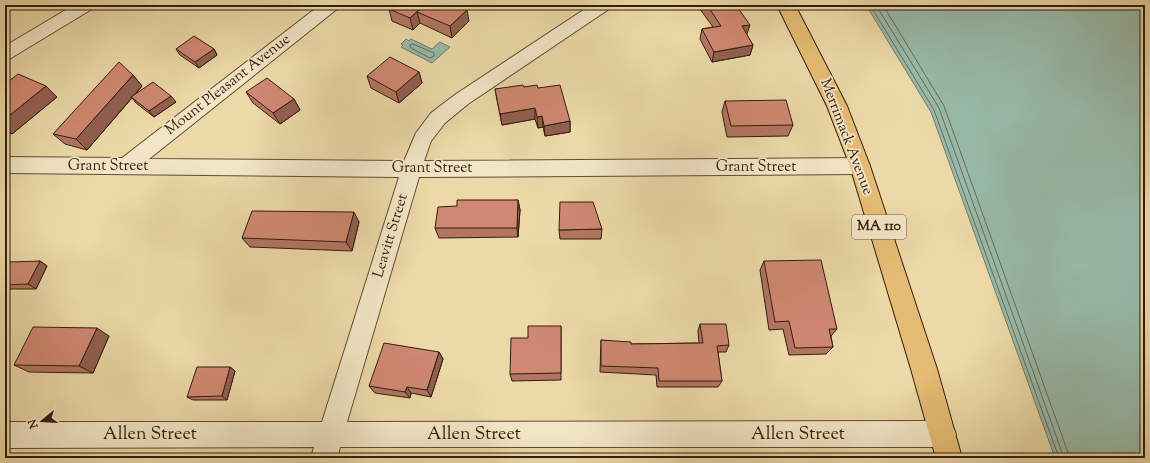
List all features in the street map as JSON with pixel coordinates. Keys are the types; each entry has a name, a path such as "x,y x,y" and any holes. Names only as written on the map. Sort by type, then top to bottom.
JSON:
{"main road":[{"name":"Merrimack Avenue","path":"786,5 834,100 860,166 922,362 950,458"}],"street":[{"path":"5,54 86,5"},
{"name":"Mount Pleasant Avenue","path":"126,166 331,5"},
{"name":"Leavitt Street","path":"328,446 411,169 423,138 438,118 462,99 603,5"},
{"name":"Grant Street","path":"5,165 411,169 860,166"},
{"name":"Allen Street","path":"5,435 328,446 943,434"}],"water":[{"path":"866,5 1145,5 1145,458 1055,458 931,112"},
{"path":"406,39 409,41 411,39 432,49 440,42 450,47 432,63 401,47 403,45 401,44"}],"building":[{"path":"393,5 424,5 410,18 389,9"},
{"path":"424,5 456,5 467,10 450,26 417,12"},
{"path":"707,5 736,5 750,25 742,26 753,45 714,52 702,29 721,26"},
{"path":"194,36 214,49 195,62 176,49"},
{"path":"390,57 419,72 396,92 367,76"},
{"path":"119,62 133,75 76,139 53,134"},
{"path":"18,74 46,86 5,119 5,84"},
{"path":"267,78 294,99 273,113 246,92"},
{"path":"153,82 171,96 149,111 131,97"},
{"path":"523,85 524,87 537,85 538,88 560,85 570,121 544,126 542,116 537,117 535,108 500,114 495,89"},
{"path":"786,100 793,125 731,126 725,101"},
{"path":"457,200 518,200 517,228 435,228 438,207 457,206"},
{"path":"560,202 593,202 602,229 559,230"},
{"path":"252,211 354,212 346,242 242,238"},
{"path":"821,260 837,329 829,329 833,347 795,348 789,321 775,322 764,261"},
{"path":"40,261 28,284 5,285 5,271 10,262"},
{"path":"700,324 726,324 729,345 717,346 722,381 659,381 658,368 601,366 601,340 631,342 631,344 703,343"},
{"path":"528,326 561,326 561,373 510,374 511,338 528,338"},
{"path":"33,327 97,328 79,366 14,365"},
{"path":"384,343 439,352 427,390 407,387 405,392 369,386"},
{"path":"197,367 230,367 222,396 187,397"}]}
